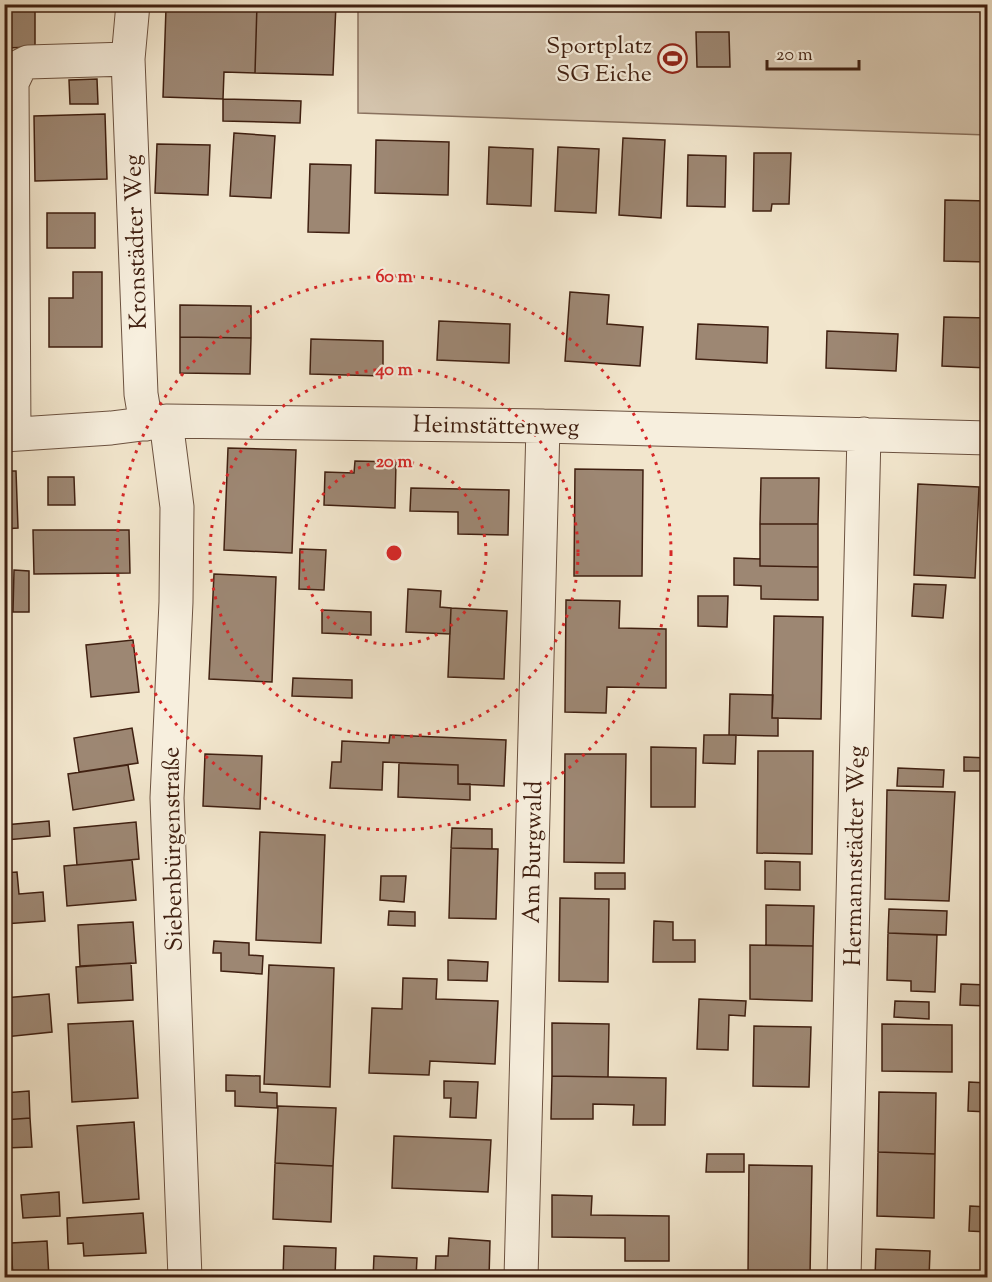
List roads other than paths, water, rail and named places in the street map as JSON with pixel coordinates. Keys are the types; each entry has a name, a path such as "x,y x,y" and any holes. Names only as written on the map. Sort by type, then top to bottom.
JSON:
{"street":[{"name":"Kronstädter Weg","path":"134,4 128,59 141,394 156,423"},
{"path":"9,435 12,83 20,66 28,62 128,59"},
{"name":"Heimstättenweg","path":"9,435 156,423 543,426 987,438"},
{"name":"Siebenbürgenstraße","path":"156,423 177,507 176,602 167,798 185,1278"},
{"name":"Am Burgwald","path":"520,1278 543,426"},
{"name":"Hermannstädter Weg","path":"844,1278 864,434"}],"place":[{"name":"Sportplatz SG Eiche","path":"673,59"}]}
